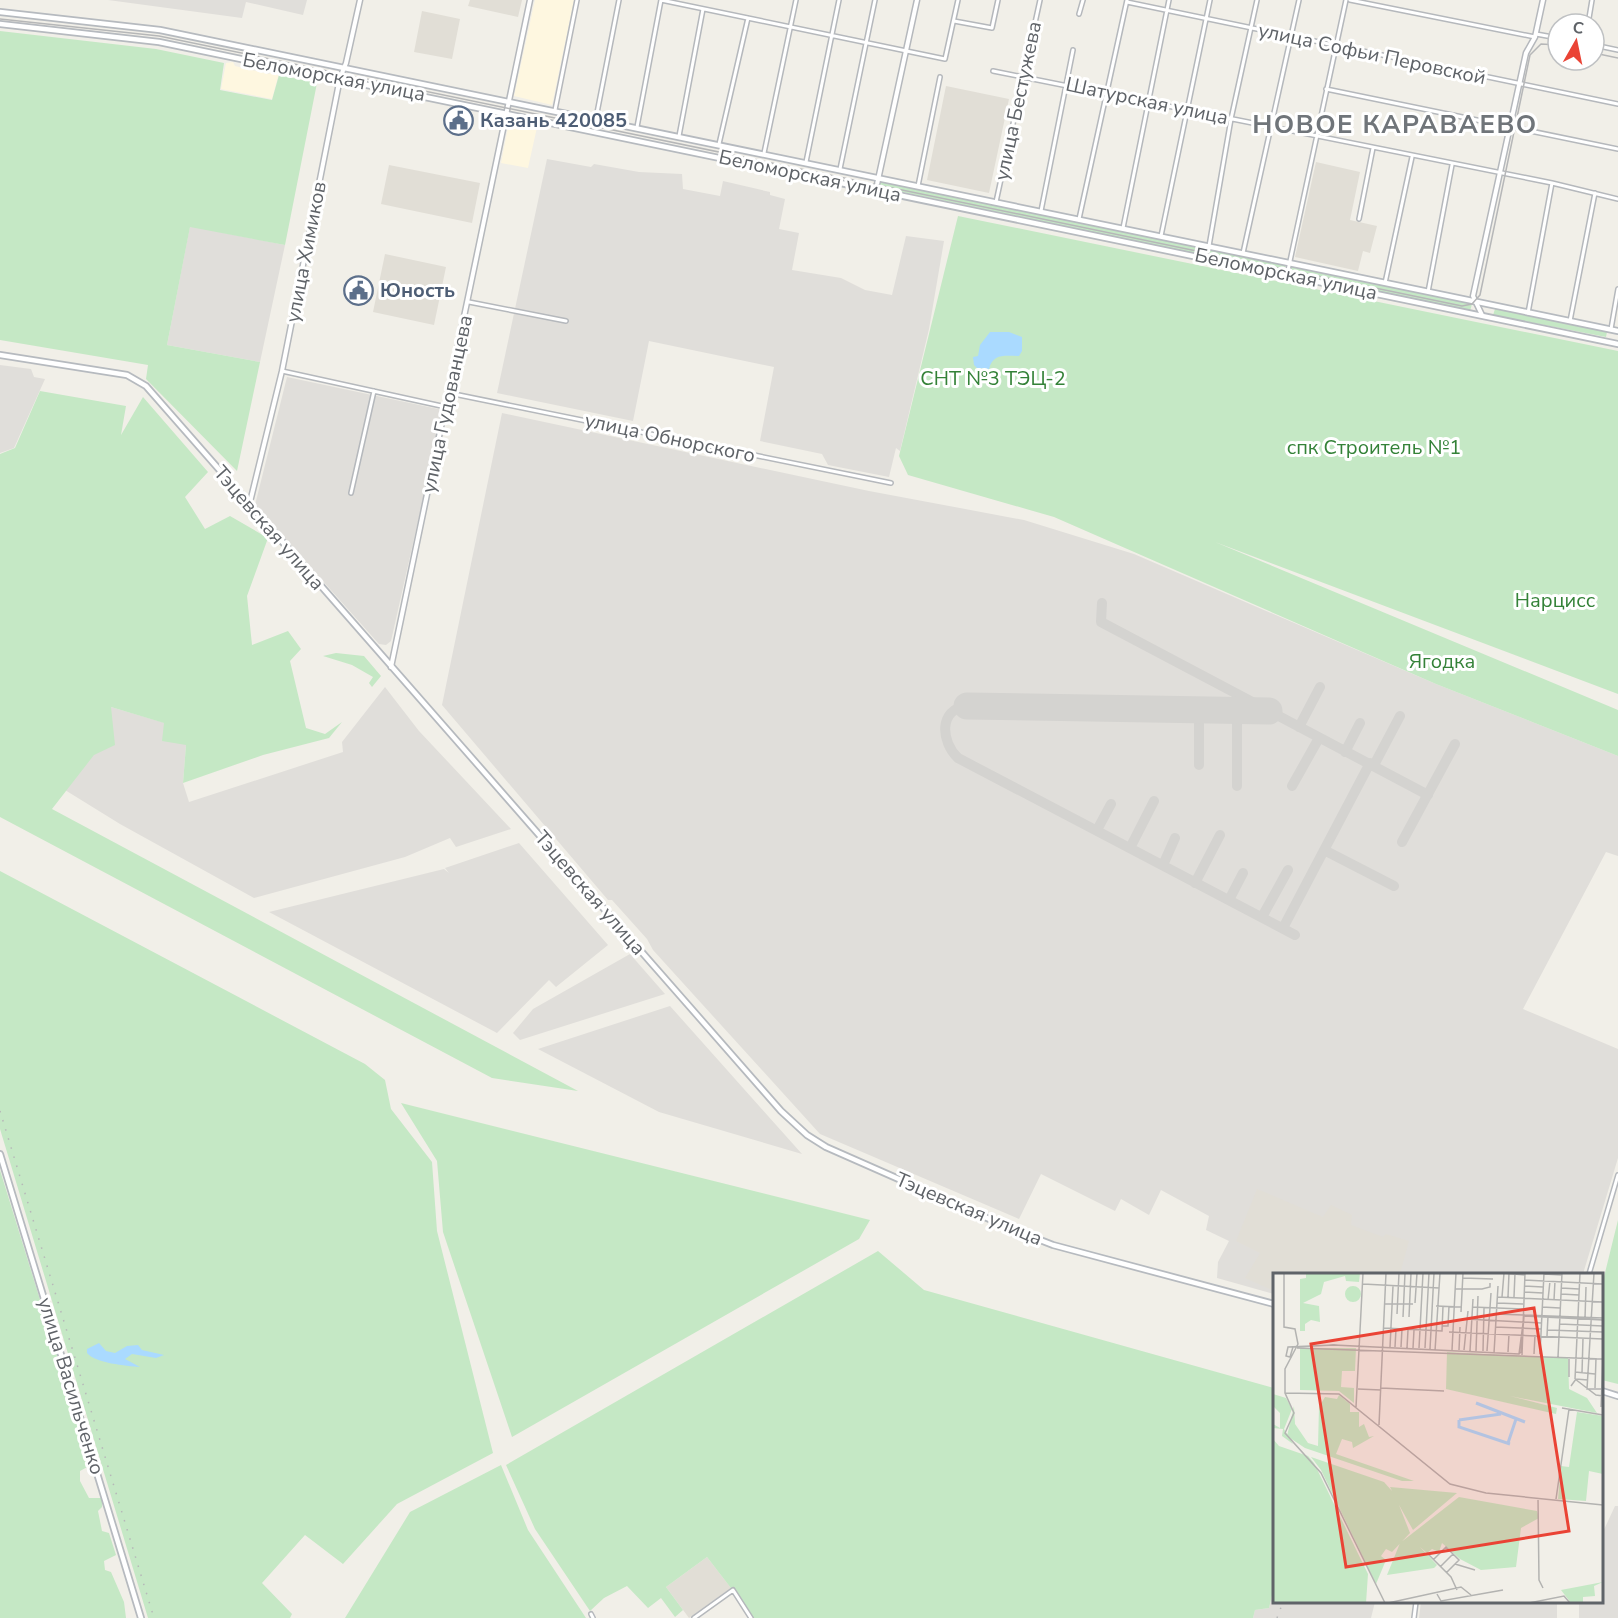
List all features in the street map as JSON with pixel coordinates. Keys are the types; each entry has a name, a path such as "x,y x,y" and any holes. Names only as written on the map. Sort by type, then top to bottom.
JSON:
{"main road":[{"name":"Беломорская улица","path":"0,12 160,30 510,100 1618,331"},
{"name":"Беломорская улица","path":"0,24 159,42 507,112 1618,344"},
{"path":"159,42 160,30"},
{"path":"689,150 692,138"},
{"path":"1609,342 1611,329"},
{"name":"Тэцевская улица","path":"0,355 112,372 146,386 781,1111 807,1135 859,1161 1053,1245 1273,1303"},
{"name":"улица Васильченко","path":"0,1154 141,1618"},
{"path":"1603,1391 1618,1396"}],"street":[{"name":"улица Химиков","path":"247,502 251,498 282,371 340,78 345,67 360,0"},
{"name":"улица Гудованцева","path":"391,668 469,302 530,0"},
{"path":"555,110 577,0"},
{"path":"596,118 619,0"},
{"path":"637,127 661,0 945,59 958,0"},
{"path":"764,153 796,0"},
{"path":"806,162 839,0"},
{"path":"840,169 864,42 875,0"},
{"path":"876,189 917,0"},
{"path":"953,21 992,28 998,0"},
{"name":"улица Бестужева","path":"996,202 1040,0"},
{"path":"1079,14 1083,0"},
{"path":"1123,228 1169,0"},
{"path":"1161,236 1210,0"},
{"path":"1209,246 1231,119 1257,0"},
{"path":"1243,253 1269,127 1299,0"},
{"path":"1287,274 1315,136 1348,0 1546,36"},
{"path":"1482,315 1473,296 1526,52 1536,35 1543,0"},
{"path":"1079,219 1127,1"},
{"name":"улица Софьи Перовской","path":"1127,1 1520,86 1618,104"},
{"path":"680,136 703,9"},
{"path":"719,144 748,18"},
{"path":"1041,211 1073,50"},
{"name":"Шатурская улица","path":"993,71 1023,75 1412,157 1552,183 1618,199"},
{"path":"918,186 940,78"},
{"path":"1326,89 1618,148"},
{"path":"1359,219 1373,148"},
{"path":"1385,283 1412,157"},
{"path":"1428,292 1452,165"},
{"path":"1528,313 1552,183"},
{"path":"1570,321 1595,193"},
{"path":"1611,329 1618,289"},
{"path":"469,302 566,321"},
{"path":"282,371 446,406"},
{"path":"351,493 374,392"},
{"name":"улица Обнорского","path":"449,393 891,483"},
{"path":"1590,1273 1618,1175"},
{"path":"694,1618 733,1590 751,1618"},
{"path":"1414,1618 1416,1603"}],"shaded area":[{"path":"108,0 307,0 303,15 246,2 242,18"},
{"path":"470,0 522,0 518,17 468,6"},
{"path":"535,0 574,0 552,105 514,96"},
{"path":"422,11 460,19 452,59 414,52"},
{"path":"233,62 235,66 269,74 273,70 279,73 272,99 221,89 226,63"},
{"path":"946,86 1009,99 989,193 927,180"},
{"path":"510,117 538,123 528,168 501,163"},
{"path":"547,159 591,167 594,164 639,172 682,174 683,189 720,196 723,181 770,192 770,195 785,199 779,229 799,233 792,270 841,278 865,290 892,295 906,236 944,241 929,329 900,451 896,448 889,477 828,465 822,454 760,441 774,367 649,341 633,421 497,393"},
{"path":"1316,162 1360,172 1350,220 1377,226 1370,253 1363,251 1358,271 1295,257"},
{"path":"389,165 480,183 472,223 381,204"},
{"path":"190,226 285,245 260,362 167,345"},
{"path":"385,254 446,267 434,325 373,312"},
{"path":"0,365 31,369 34,377 45,379 14,448 0,453"},
{"path":"287,377 443,410 391,641 386,645 379,644 255,505"},
{"path":"502,413 869,491 1024,520 1134,554 1436,684 1618,756 1618,856 1606,852 1523,1009 1618,1049 1618,1158 1583,1273 1273,1273 1273,1294 1217,1278 1218,1262 1229,1241 1206,1230 1209,1216 1161,1190 1149,1215 1121,1199 1115,1211 1041,1174 1019,1219 820,1134 653,950 647,939 612,900 608,900 442,705"},
{"path":"385,687 419,731 511,829 456,847 450,838 405,857 254,898 120,824 65,790 94,754 111,707 165,723 186,745 183,783 189,802 343,752 342,742"},
{"path":"519,843 608,945 556,987 549,980 497,1033 269,912 444,869 449,873 445,868"},
{"path":"630,954 665,994 520,1040 513,1033 533,1009"},
{"path":"670,1006 802,1154 659,1112 538,1049"},
{"path":"1257,1189 1323,1217 1331,1205 1352,1215 1351,1225 1383,1237 1386,1234 1409,1241 1400,1273 1273,1273 1273,1291 1245,1278 1260,1253 1236,1241"},
{"path":"1615,1506 1618,1506 1618,1618 1579,1618 1579,1603 1603,1603 1603,1532"},
{"path":"707,1557 731,1588 689,1618 666,1587"},
{"path":"1273,1591 1273,1603 1375,1603 1371,1618 1253,1618 1255,1610 1269,1608"},
{"path":"1421,1603 1557,1603 1557,1618 1419,1618"}],"green space":[{"path":"0,31 156,49 224,63 220,90 272,100 279,75 317,83 285,245 190,227 167,345 260,362 237,471 146,379 148,365 0,340"},
{"path":"880,179 1286,264 1284,272 879,187"},
{"path":"958,216 1618,351 1618,694 1215,542 1618,710 1618,756 1436,684 1054,517 908,475 899,456"},
{"path":"1290,265 1472,304 1470,311 1289,273"},
{"path":"1495,309 1607,332 1606,337 1493,315"},
{"path":"40,391 126,406 121,435 143,397 208,472 185,497 205,529 230,516 268,538 247,596 252,645 288,631 301,649 290,661 306,728 325,734 342,722 329,738 263,755 183,783 186,745 162,741 164,723 111,707 115,745 94,755 52,809 578,1091 492,1078 0,817 0,454 15,448"},
{"path":"336,653 364,656 381,676 372,687 369,683 373,677 352,665 323,656"},
{"path":"0,871 365,1064 385,1080 391,1109 432,1162 437,1231 493,1453 397,1504 343,1564 305,1535 262,1583 292,1614 290,1618 148,1618 0,1129"},
{"path":"401,1103 870,1220 859,1239 512,1437 443,1232 437,1161"},
{"path":"0,1170 91,1465 80,1471 80,1481 89,1498 102,1498 102,1507 98,1511 102,1531 109,1533 116,1555 104,1561 105,1570 111,1572 124,1602 126,1618 0,1618"},
{"path":"1618,1220 1618,1384 1603,1380 1603,1281"},
{"path":"878,1251 924,1290 1273,1388 1273,1591 1269,1608 1255,1610 1253,1618 754,1618 707,1557 666,1587 683,1610 675,1617 661,1598 648,1608 627,1586 604,1598 590,1611 535,1529 506,1465"},
{"path":"501,1465 528,1530 586,1618 345,1618 410,1512"}],"water":[{"path":"990,332 1009,332 1022,337 1022,351 1019,356 1004,356 993,360 989,369 977,368 973,357 978,356 980,345"},
{"path":"99,1343 106,1351 115,1353 127,1346 138,1345 142,1350 164,1355 156,1358 132,1354 125,1359 140,1367 111,1363 87,1353 87,1349"}],"taxiway":[{"path":"1102,603 1101,622 1428,795"},
{"path":"1299,727 1320,687"},
{"path":"967,706 951,713 945,727 948,744 958,758 1295,935"},
{"path":"1199,710 1199,765"},
{"path":"1237,711 1237,786"},
{"path":"1374,765 1400,716"},
{"path":"1345,752 1360,723"},
{"path":"1292,786 1319,738"},
{"path":"1402,842 1455,744"},
{"path":"1283,928 1370,763"},
{"path":"1130,848 1154,801"},
{"path":"1097,830 1111,804"},
{"path":"1195,883 1220,835"},
{"path":"1163,865 1175,838"},
{"path":"1324,850 1394,886"},
{"path":"1262,917 1288,870"},
{"path":"1229,900 1243,873"}],"runway":[{"path":"967,706 1269,711"}],"tram line":[{"path":"0,19 159,36 1462,306 1472,304 1480,295 1530,55 1541,44 1546,44"},
{"path":"1606,56 1618,58"}],"railway":[{"path":"0,1111 154,1618"},
{"path":"1277,1618 1283,1603"}],"place":[{"name":"Казань 420085","path":"459,120"},
{"name":"Юность","path":"359,290"}],"district":[{"name":"НОВОЕ КАРАВАЕВО","path":"1395,124"}],"park label":[{"name":"СНТ №3 ТЭЦ-2","path":"993,378"},
{"name":"спк Строитель №1","path":"1374,447"},
{"name":"Нарцисс","path":"1555,600"},
{"name":"Ягодка","path":"1442,661"}]}
